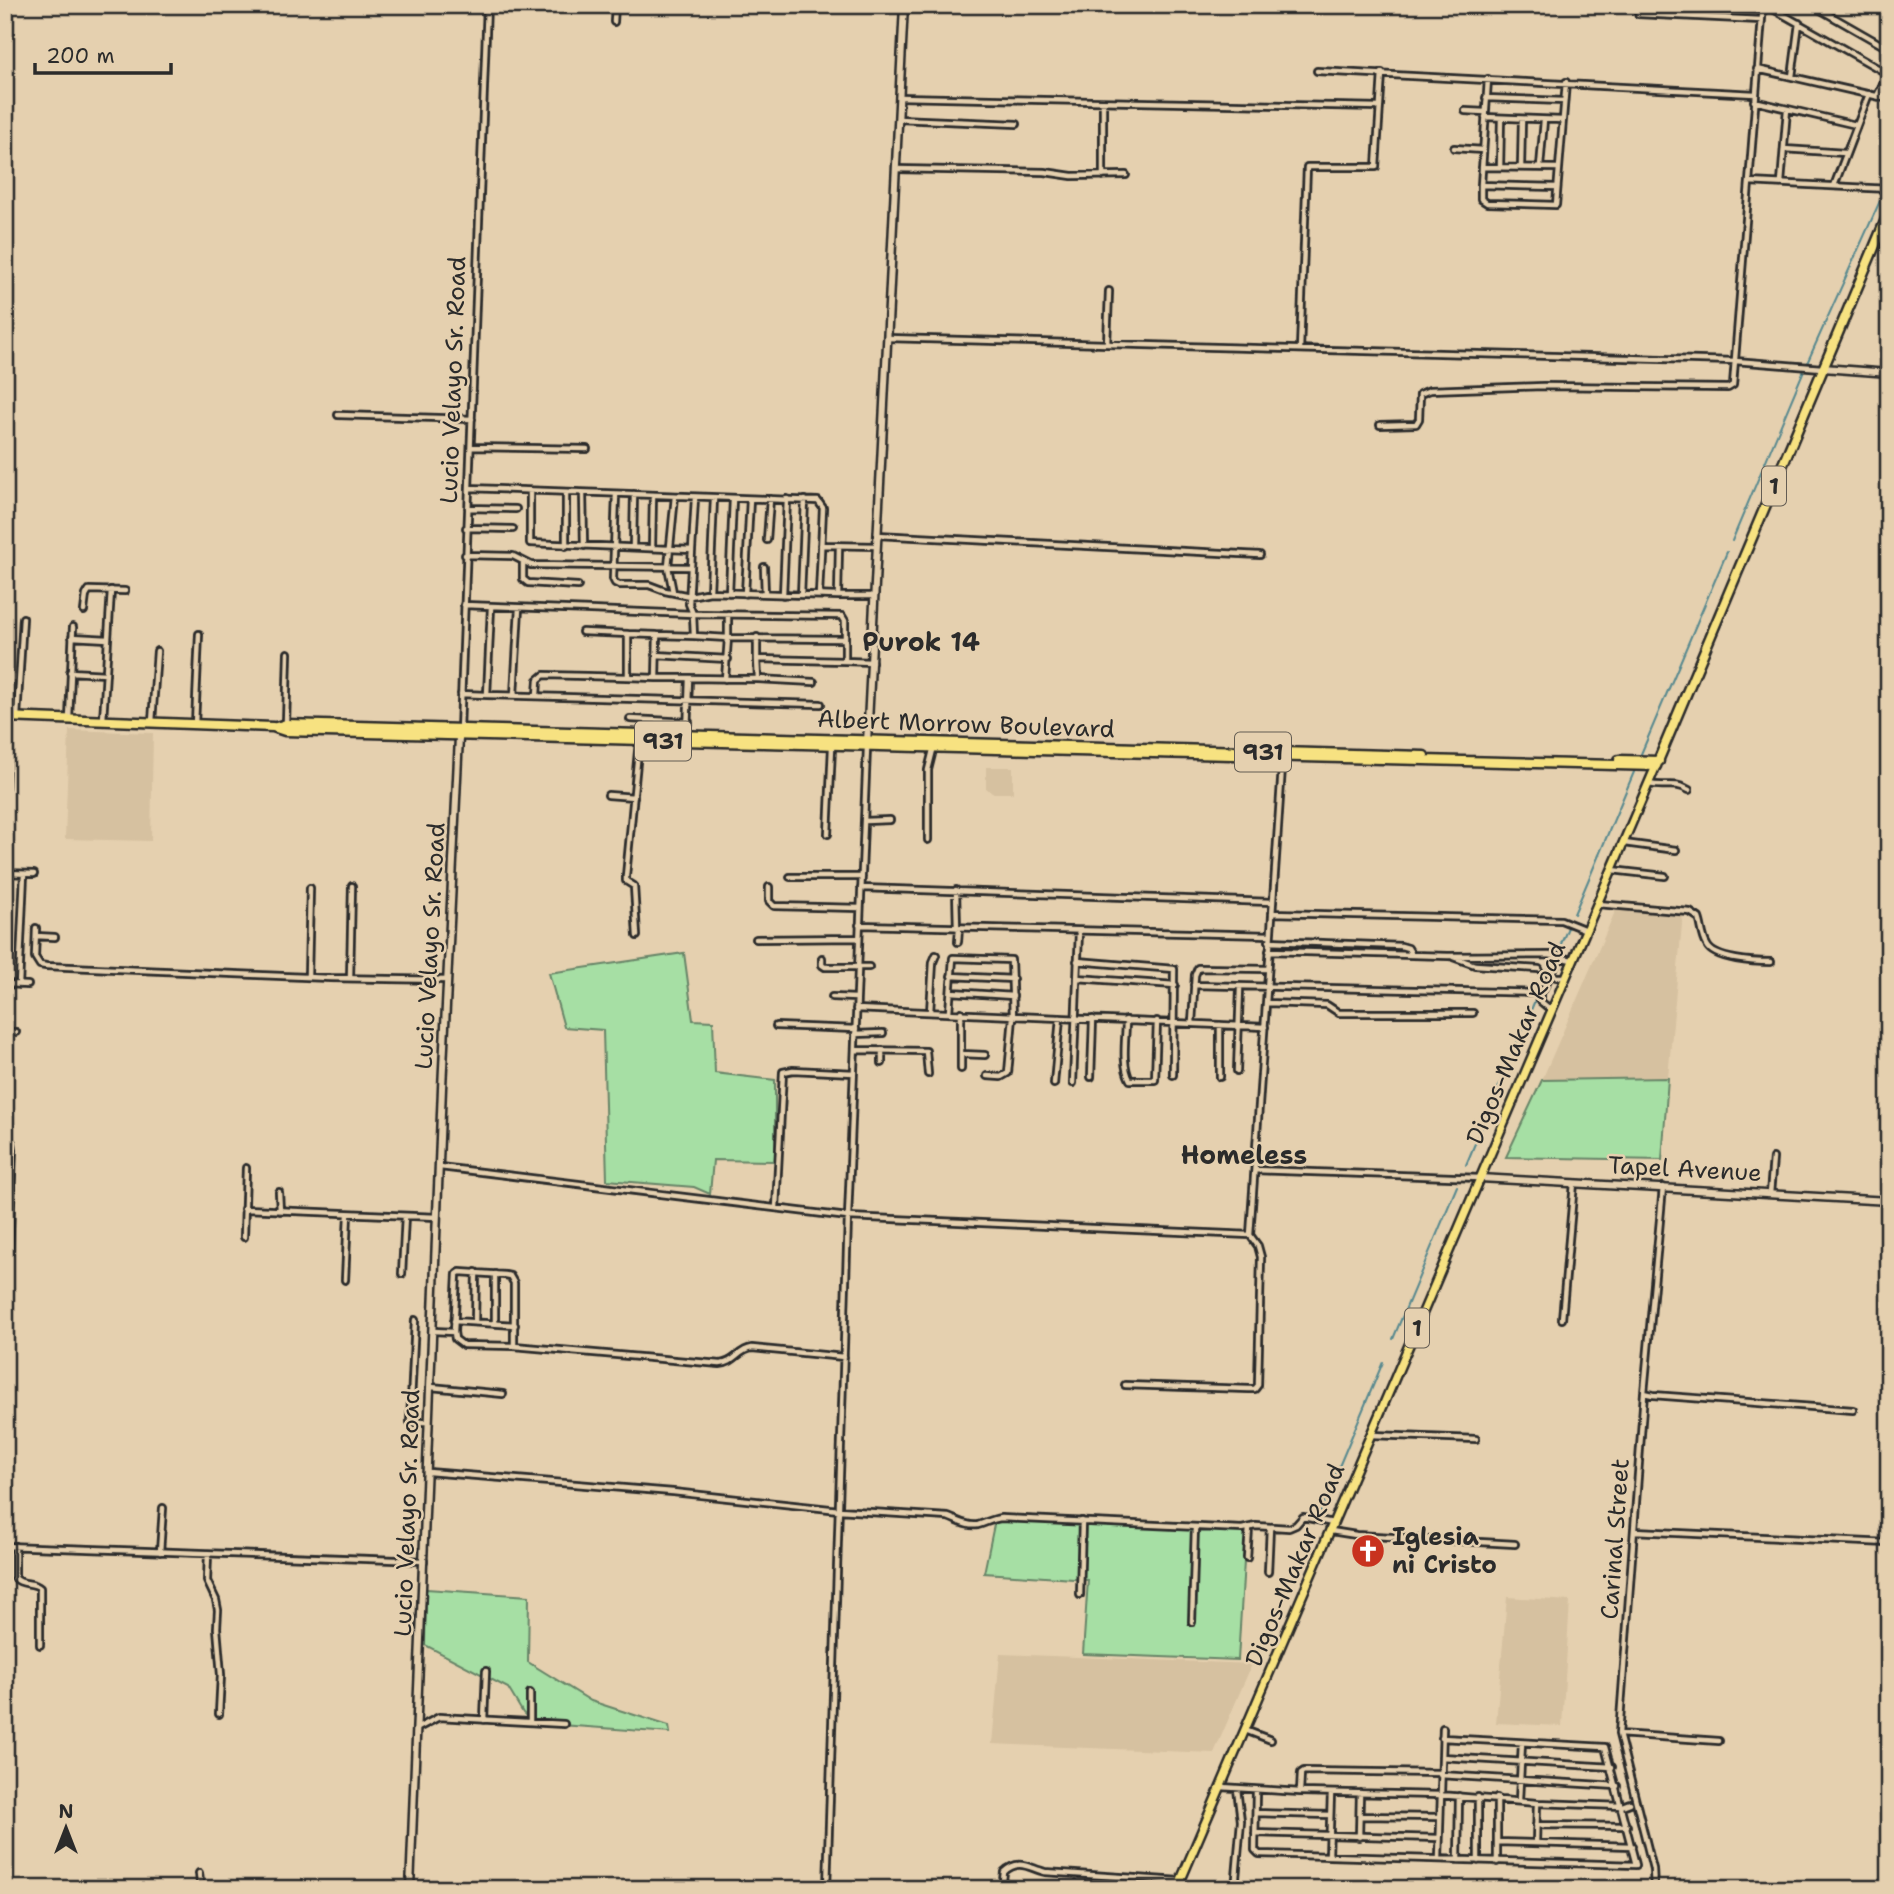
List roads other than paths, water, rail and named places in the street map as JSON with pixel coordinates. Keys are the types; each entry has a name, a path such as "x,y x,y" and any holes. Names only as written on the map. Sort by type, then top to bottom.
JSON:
{"highway":[{"name":"Digos-Makar Road","path":"1657,764 1889,212"},
{"name":"Albert Morrow Boulevard","path":"6,718 273,727 286,724 460,734 832,747 867,744 933,750 1279,755"},
{"name":"Albert Morrow Boulevard","path":"273,727 285,731 687,736 867,744 1657,764"}],"main road":[{"name":"Digos-Makar Road","path":"1179,1885 1657,764"}],"street":[{"name":"Lucio Velayo Sr. Road","path":"410,1889 460,734 487,5"},
{"path":"614,22 615,5"},
{"path":"827,1889 856,998 873,596 904,5"},
{"path":"1380,425 1416,424 1419,419 1420,394 1430,390 1543,386 1733,386 1754,101 1761,20 1765,5 1888,73 1877,96"},
{"path":"1812,5 1889,49"},
{"path":"1638,14 1761,20"},
{"path":"1792,77 1799,23"},
{"path":"1757,69 1889,99"},
{"path":"1317,71 1755,94"},
{"path":"1300,349 1307,167 1376,167 1382,73"},
{"path":"1488,79 1481,185 1481,199 1487,203 1557,203 1566,82"},
{"path":"1834,186 1869,94"},
{"path":"899,97 1379,107"},
{"path":"1486,98 1564,101"},
{"path":"1754,101 1856,125"},
{"path":"1103,102 1103,176"},
{"path":"1781,183 1787,108"},
{"path":"1465,111 1501,118 1562,120"},
{"path":"1500,167 1501,118"},
{"path":"898,119 1017,124"},
{"path":"1521,167 1522,119"},
{"path":"1540,167 1544,120"},
{"path":"1454,148 1483,150"},
{"path":"1784,149 1845,153"},
{"path":"1482,167 1558,168"},
{"path":"895,169 1045,172 1072,176 1126,175"},
{"path":"1749,182 1889,189"},
{"path":"1481,185 1557,187"},
{"path":"1107,344 1109,291"},
{"path":"888,338 1735,361 1889,373"},
{"path":"338,415 472,419"},
{"path":"471,447 587,449"},
{"path":"469,488 818,501 822,504 819,595"},
{"path":"530,491 529,542 584,547 692,550"},
{"path":"566,492 566,546"},
{"path":"583,493 584,547"},
{"path":"615,494 613,579 617,585 649,585 690,596 710,592 873,596"},
{"path":"633,547 634,495"},
{"path":"652,548 653,495"},
{"path":"673,593 668,567 675,496"},
{"path":"694,636 690,596 695,498"},
{"path":"710,592 714,498"},
{"path":"729,593 733,499"},
{"path":"745,594 750,499"},
{"path":"767,540 770,499"},
{"path":"783,594 787,499"},
{"path":"801,595 805,500"},
{"path":"467,508 516,509"},
{"path":"466,528 513,529"},
{"path":"877,535 1260,555"},
{"path":"821,545 877,546"},
{"path":"838,596 839,546"},
{"path":"465,555 513,556 531,565 691,567"},
{"path":"523,563 523,579 528,583 578,586"},
{"path":"764,567 765,594"},
{"path":"103,721 111,590"},
{"path":"84,611 87,591 125,591"},
{"path":"464,605 693,614 842,616 845,621 845,661"},
{"path":"487,695 491,607"},
{"path":"514,695 519,608"},
{"path":"725,679 728,614"},
{"path":"17,718 23,618"},
{"path":"69,720 73,627"},
{"path":"582,632 728,638 845,639"},
{"path":"195,724 199,634"},
{"path":"628,634 628,677"},
{"path":"656,678 657,635"},
{"path":"72,637 108,639"},
{"path":"757,637 758,679"},
{"path":"152,722 157,651"},
{"path":"286,724 288,653"},
{"path":"656,655 728,659"},
{"path":"757,659 872,662"},
{"path":"70,672 106,674"},
{"path":"537,695 538,680 544,675 814,682"},
{"path":"687,736 690,678"},
{"path":"461,694 821,704"},
{"path":"5,787 6,718"},
{"path":"630,719 689,722"},
{"path":"638,936 634,886 626,881 626,876 639,740"},
{"path":"828,834 832,747"},
{"path":"928,840 928,770 933,750"},
{"path":"1125,1385 1249,1389 1257,1387 1261,1257 1258,1246 1250,1235 1282,767 1279,755"},
{"path":"1648,784 1661,787 1678,784 1689,790"},
{"path":"608,795 634,797"},
{"path":"865,821 890,820"},
{"path":"1623,843 1676,850"},
{"path":"1611,870 1665,876"},
{"path":"5,873 34,874"},
{"path":"19,985 24,874"},
{"path":"790,877 862,877"},
{"path":"350,978 352,886"},
{"path":"769,887 769,901 774,906 860,908"},
{"path":"308,976 310,888"},
{"path":"861,888 1272,902"},
{"path":"956,890 958,942"},
{"path":"1597,904 1690,912 1699,918 1706,945 1712,951 1746,961 1771,962"},
{"path":"1272,913 1561,920 1586,930"},
{"path":"859,925 1270,935"},
{"path":"36,928 36,961 46,966 448,980"},
{"path":"1073,1083 1079,931"},
{"path":"36,936 55,937"},
{"path":"756,939 859,938"},
{"path":"1269,941 1398,946 1406,947 1411,953"},
{"path":"1269,951 1560,957 1573,960"},
{"path":"930,1012 933,962 936,955"},
{"path":"1474,955 1475,965"},
{"path":"1448,956 1475,965 1539,969"},
{"path":"1551,1010 1539,1000 1560,957"},
{"path":"822,958 822,965 825,967 869,967"},
{"path":"949,1012 953,958 1010,959 1013,963 1013,1017 1008,1073 1001,1077 987,1076"},
{"path":"1077,961 1173,967 1173,1075"},
{"path":"1192,1023 1194,985 1196,971 1200,966 1268,969"},
{"path":"1553,973 1566,977"},
{"path":"951,976 1013,979"},
{"path":"1077,978 1175,985"},
{"path":"5,984 28,985"},
{"path":"1194,985 1267,989 1541,993"},
{"path":"1237,1071 1240,987"},
{"path":"950,992 1013,996"},
{"path":"832,997 856,998"},
{"path":"1267,1003 1327,1005 1339,1013 1473,1013"},
{"path":"856,1009 1265,1027"},
{"path":"961,1013 961,1069"},
{"path":"1054,1084 1060,1018"},
{"path":"1091,1077 1093,1019"},
{"path":"1126,1020 1127,1073 1130,1080 1135,1081 1154,1080 1157,1021"},
{"path":"1220,1025 1220,1077"},
{"path":"776,1026 883,1034"},
{"path":"5,1032 16,1032"},
{"path":"855,1050 926,1051 928,1074"},
{"path":"882,1050 882,1063"},
{"path":"962,1054 985,1055"},
{"path":"776,1208 783,1072 793,1070 854,1073"},
{"path":"5,1142 12,1143 13,1150 9,1253 5,1256"},
{"path":"1770,1194 1773,1158"},
{"path":"440,1167 848,1217 1250,1235"},
{"path":"244,1237 246,1168"},
{"path":"1255,1170 1480,1178"},
{"name":"Tapel Avenue","path":"1480,1178 1889,1201"},
{"path":"1562,1319 1574,1182"},
{"name":"Carinal Street","path":"1654,1889 1653,1869 1619,1734 1644,1393 1663,1187"},
{"path":"279,1192 280,1211"},
{"path":"244,1209 438,1217"},
{"path":"345,1280 348,1214"},
{"path":"402,1274 405,1216"},
{"path":"514,1346 514,1283 510,1276 476,1272 457,1274 454,1332 455,1339 463,1345 514,1346 720,1364 732,1362 741,1351 752,1348 844,1357"},
{"path":"475,1322 476,1272"},
{"path":"495,1274 495,1323"},
{"path":"415,1320 410,1422 430,1422"},
{"path":"454,1321 515,1325"},
{"path":"433,1331 454,1332"},
{"path":"431,1387 503,1394"},
{"path":"1644,1393 1853,1410"},
{"path":"1371,1435 1476,1439"},
{"path":"428,1472 673,1492 839,1510 948,1517 976,1526 1001,1518 1195,1527 1294,1527 1303,1517 1347,1534 1515,1544"},
{"path":"160,1552 163,1507"},
{"path":"1080,1595 1082,1521"},
{"path":"1192,1622 1195,1527"},
{"path":"1268,1572 1269,1527"},
{"path":"1247,1558 1249,1528"},
{"path":"1634,1531 1889,1543"},
{"path":"5,1546 425,1561"},
{"path":"15,1546 15,1578 21,1583 35,1584 40,1588 40,1645"},
{"path":"208,1554 208,1585 218,1610 221,1675 219,1714"},
{"path":"484,1720 486,1671"},
{"path":"530,1693 530,1723"},
{"path":"418,1728 439,1717 564,1724"},
{"path":"1439,1860 1443,1728"},
{"path":"1245,1730 1271,1741"},
{"path":"1619,1734 1719,1741"},
{"path":"1576,1745 1577,1736"},
{"path":"1256,1790 1257,1853 1636,1865 1605,1747 1443,1738"},
{"path":"1519,1800 1522,1743"},
{"path":"1442,1757 1612,1767"},
{"path":"1300,1792 1301,1773 1304,1771 1441,1774 1617,1786"},
{"path":"1220,1787 1440,1795 1537,1803 1622,1805 1630,1802"},
{"path":"1235,1889 1241,1821 1237,1789"},
{"path":"1329,1856 1331,1793"},
{"path":"1359,1837 1360,1793"},
{"path":"1458,1860 1459,1796"},
{"path":"1478,1797 1478,1861"},
{"path":"1497,1798 1497,1862"},
{"path":"1535,1843 1537,1803"},
{"path":"1256,1813 1330,1815"},
{"path":"1360,1816 1439,1818"},
{"path":"1536,1825 1627,1826"},
{"path":"1255,1833 1439,1838"},
{"path":"1497,1842 1632,1846"},
{"path":"1002,1889 1004,1872 1016,1864 1045,1872 1179,1885"},
{"path":"199,1873 200,1882 205,1889"}],"waterway":[{"path":"470,396 484,5"},
{"path":"891,196 900,5"},
{"path":"1808,361 1884,192"},
{"path":"1732,541 1804,370"},
{"path":"879,434 881,395"},
{"path":"465,525 469,426"},
{"path":"457,724 465,531"},
{"path":"1641,754 1727,552"},
{"path":"1574,914 1634,772"},
{"path":"444,974 451,847"},
{"path":"857,935 858,915"},
{"path":"1558,951 1569,925"},
{"path":"856,963 857,940"},
{"path":"1540,988 1553,960"},
{"path":"855,994 856,970"},
{"path":"443,996 444,983"},
{"path":"1466,1165 1536,998"},
{"path":"853,1024 855,1001"},
{"path":"853,1035 853,1047"},
{"path":"1393,1339 1457,1186"},
{"path":"1319,1514 1383,1362"},
{"path":"825,1889 835,1558"}],"place":[{"name":"Iglesia ni Cristo","path":"1368,1551"}],"district":[{"name":"Purok 14","path":"921,642"},
{"name":"Homeless","path":"1244,1155"}]}
